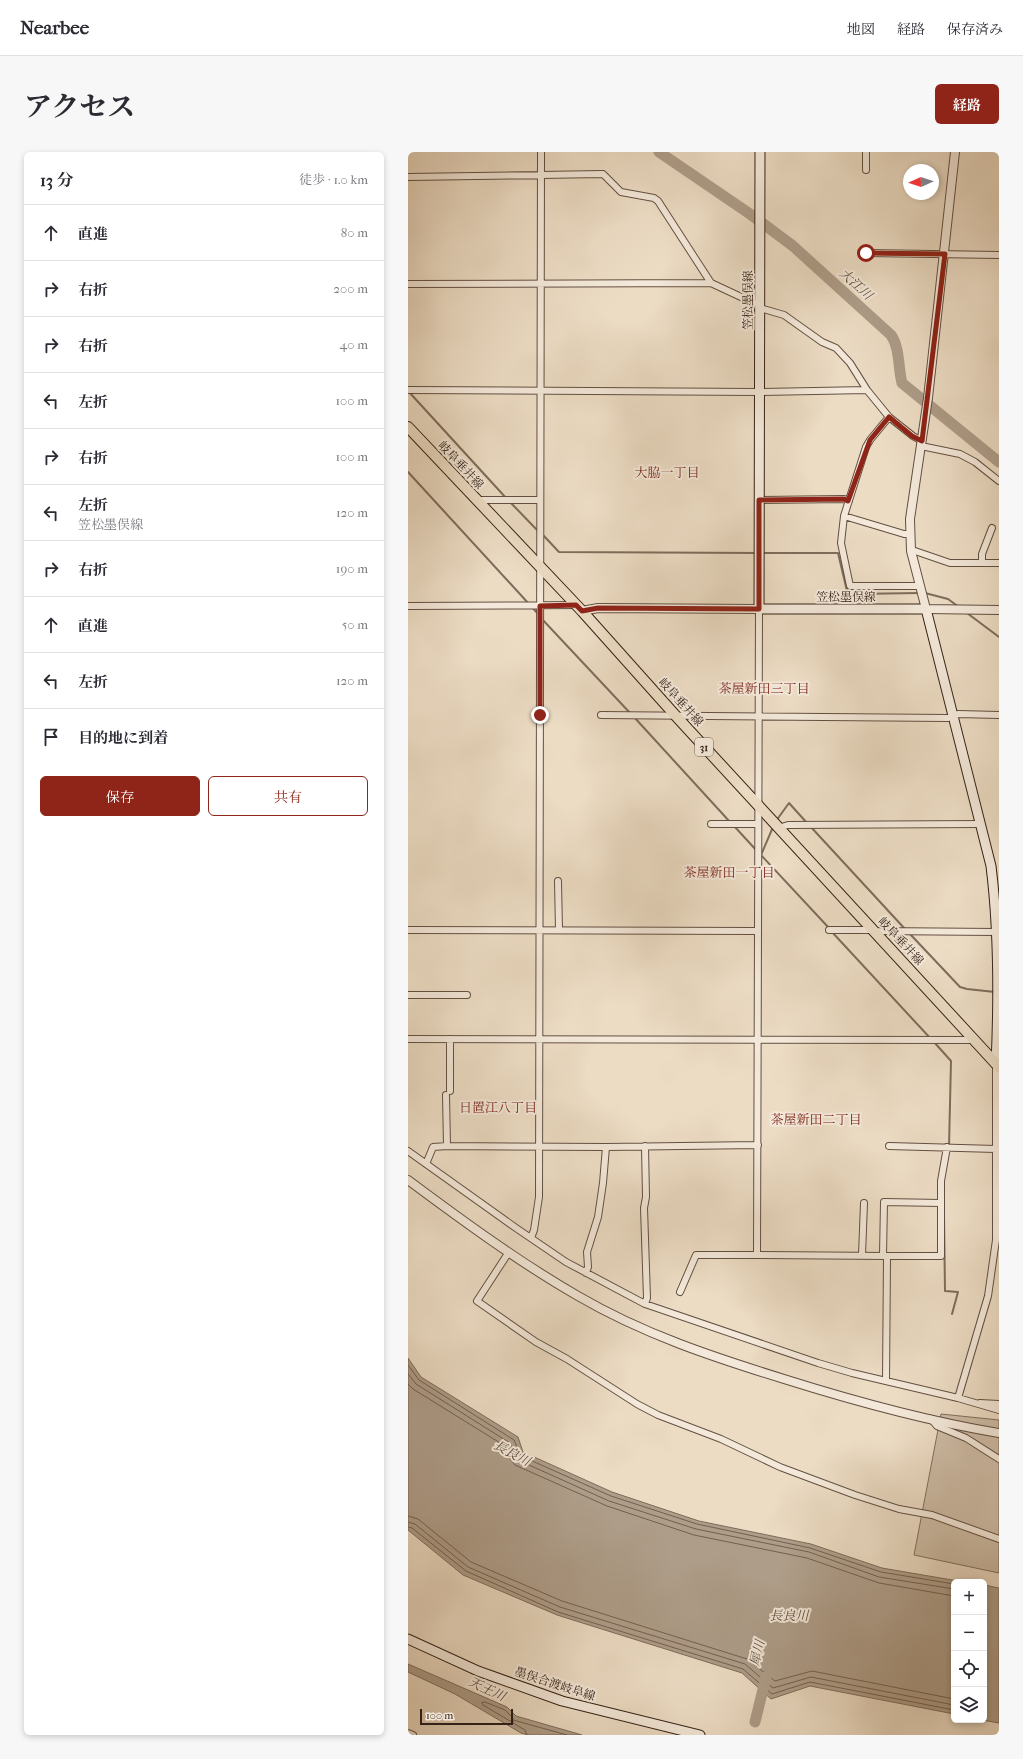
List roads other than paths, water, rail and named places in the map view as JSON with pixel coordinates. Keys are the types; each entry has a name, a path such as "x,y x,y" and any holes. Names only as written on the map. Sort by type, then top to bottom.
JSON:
{"main road":[{"name":"笠松墨俣線","path":"760,152 759,609 926,609"},
{"name":"岐阜垂井線","path":"408,426 579,608 778,828 998,1066"},
{"path":"926,609 980,824 995,865 998,948 998,1066"},
{"name":"墨俣合渡岐阜線","path":"408,1639 478,1671 562,1701 700,1735"}],"street":[{"path":"531,1238 534,1230 539,1197 541,152"},
{"path":"866,152 866,170"},
{"path":"955,152 928,398 911,506 911,551 926,609 999,610"},
{"path":"408,177 606,176 612,185 622,192 654,198 658,201 711,283"},
{"path":"866,253 999,255"},
{"path":"408,284 711,283 760,306 784,315 822,342 836,348 850,363 867,390 889,417 921,444 960,454 975,462 999,481"},
{"path":"408,390 759,392 867,390"},
{"path":"889,417 870,440 848,501 844,516 841,543 850,586 919,586"},
{"path":"759,500 844,499 848,501"},
{"path":"476,500 540,500"},
{"path":"844,516 904,534 910,534"},
{"path":"982,563 982,554 992,528"},
{"path":"911,551 950,563 999,563"},
{"path":"408,606 759,609 757,1255"},
{"path":"601,715 948,718 958,714 999,715"},
{"path":"711,824 758,824"},
{"path":"778,828 788,825 980,824"},
{"path":"558,881 559,930"},
{"path":"408,930 757,931"},
{"path":"829,930 997,932"},
{"path":"408,995 467,995"},
{"path":"408,1039 539,1038 974,1040"},
{"path":"447,1146 450,1039"},
{"path":"958,1398 983,1318 990,1285 996,1240 998,1066"},
{"path":"426,1164 434,1147 447,1146 606,1147 758,1145"},
{"path":"645,1146 646,1196 644,1208 647,1298 645,1304"},
{"path":"889,1146 996,1149"},
{"path":"586,1273 588,1267 587,1252 598,1217 606,1147"},
{"path":"680,1292 696,1255 941,1256 941,1173 947,1147"},
{"path":"408,1151 531,1238 586,1273 645,1304 818,1363 958,1398 999,1410"},
{"path":"408,1180 523,1261 578,1296 630,1323 676,1343 752,1369 836,1395 930,1418 999,1432"},
{"path":"886,1381 884,1202 941,1203"},
{"path":"862,1256 864,1203"},
{"path":"507,1255 477,1301 536,1342 567,1359 637,1404 658,1415 721,1439 780,1467 855,1495 899,1509 932,1515 999,1539"},
{"path":"975,1403 999,1404"},
{"path":"930,1418 937,1426 966,1438 999,1459"},
{"path":"408,1733 413,1735"}],"water":[{"name":"長良川","path":"408,1358 421,1377 518,1437 523,1452 612,1492 699,1521 811,1544 882,1568 951,1580 951,1713 810,1686 771,1699 742,1673 557,1615 463,1575 408,1530"},
{"path":"987,1586 999,1588 999,1723 987,1721"},
{"path":"408,1664 507,1707 516,1716 582,1735 528,1735 521,1733 455,1694 408,1672"}],"waterway":[{"name":"大江川","path":"659,152 750,214 793,246 891,335 896,346 902,383 999,462"},
{"path":"409,392 507,499"},
{"path":"408,472 529,604"},
{"path":"510,502 538,531"},
{"path":"543,535 559,552 757,553"},
{"path":"762,553 838,553 847,591 852,594 920,593"},
{"path":"925,593 948,599 959,607"},
{"path":"532,607 538,614"},
{"path":"967,613 999,637"},
{"path":"541,618 631,714"},
{"path":"634,717 730,822"},
{"path":"776,821 789,803 807,823"},
{"path":"734,826 757,851"},
{"path":"810,826 905,929"},
{"path":"761,855 773,827"},
{"path":"760,854 829,928"},
{"path":"832,932 931,1039"},
{"path":"910,934 960,987 995,992"},
{"path":"934,1042 951,1061 949,1147"},
{"path":"944,1215 945,1291 958,1292 952,1314"},
{"name":"犀川","path":"755,1722 766,1677"}],"district":[{"name":"大脇一丁目","path":"667,472"},
{"name":"茶屋新田三丁目","path":"764,688"},
{"name":"茶屋新田一丁目","path":"729,872"},
{"name":"日置江八丁目","path":"498,1107"},
{"name":"茶屋新田二丁目","path":"816,1119"}],"water label":[{"name":"天王川","path":"487,1689"}]}
